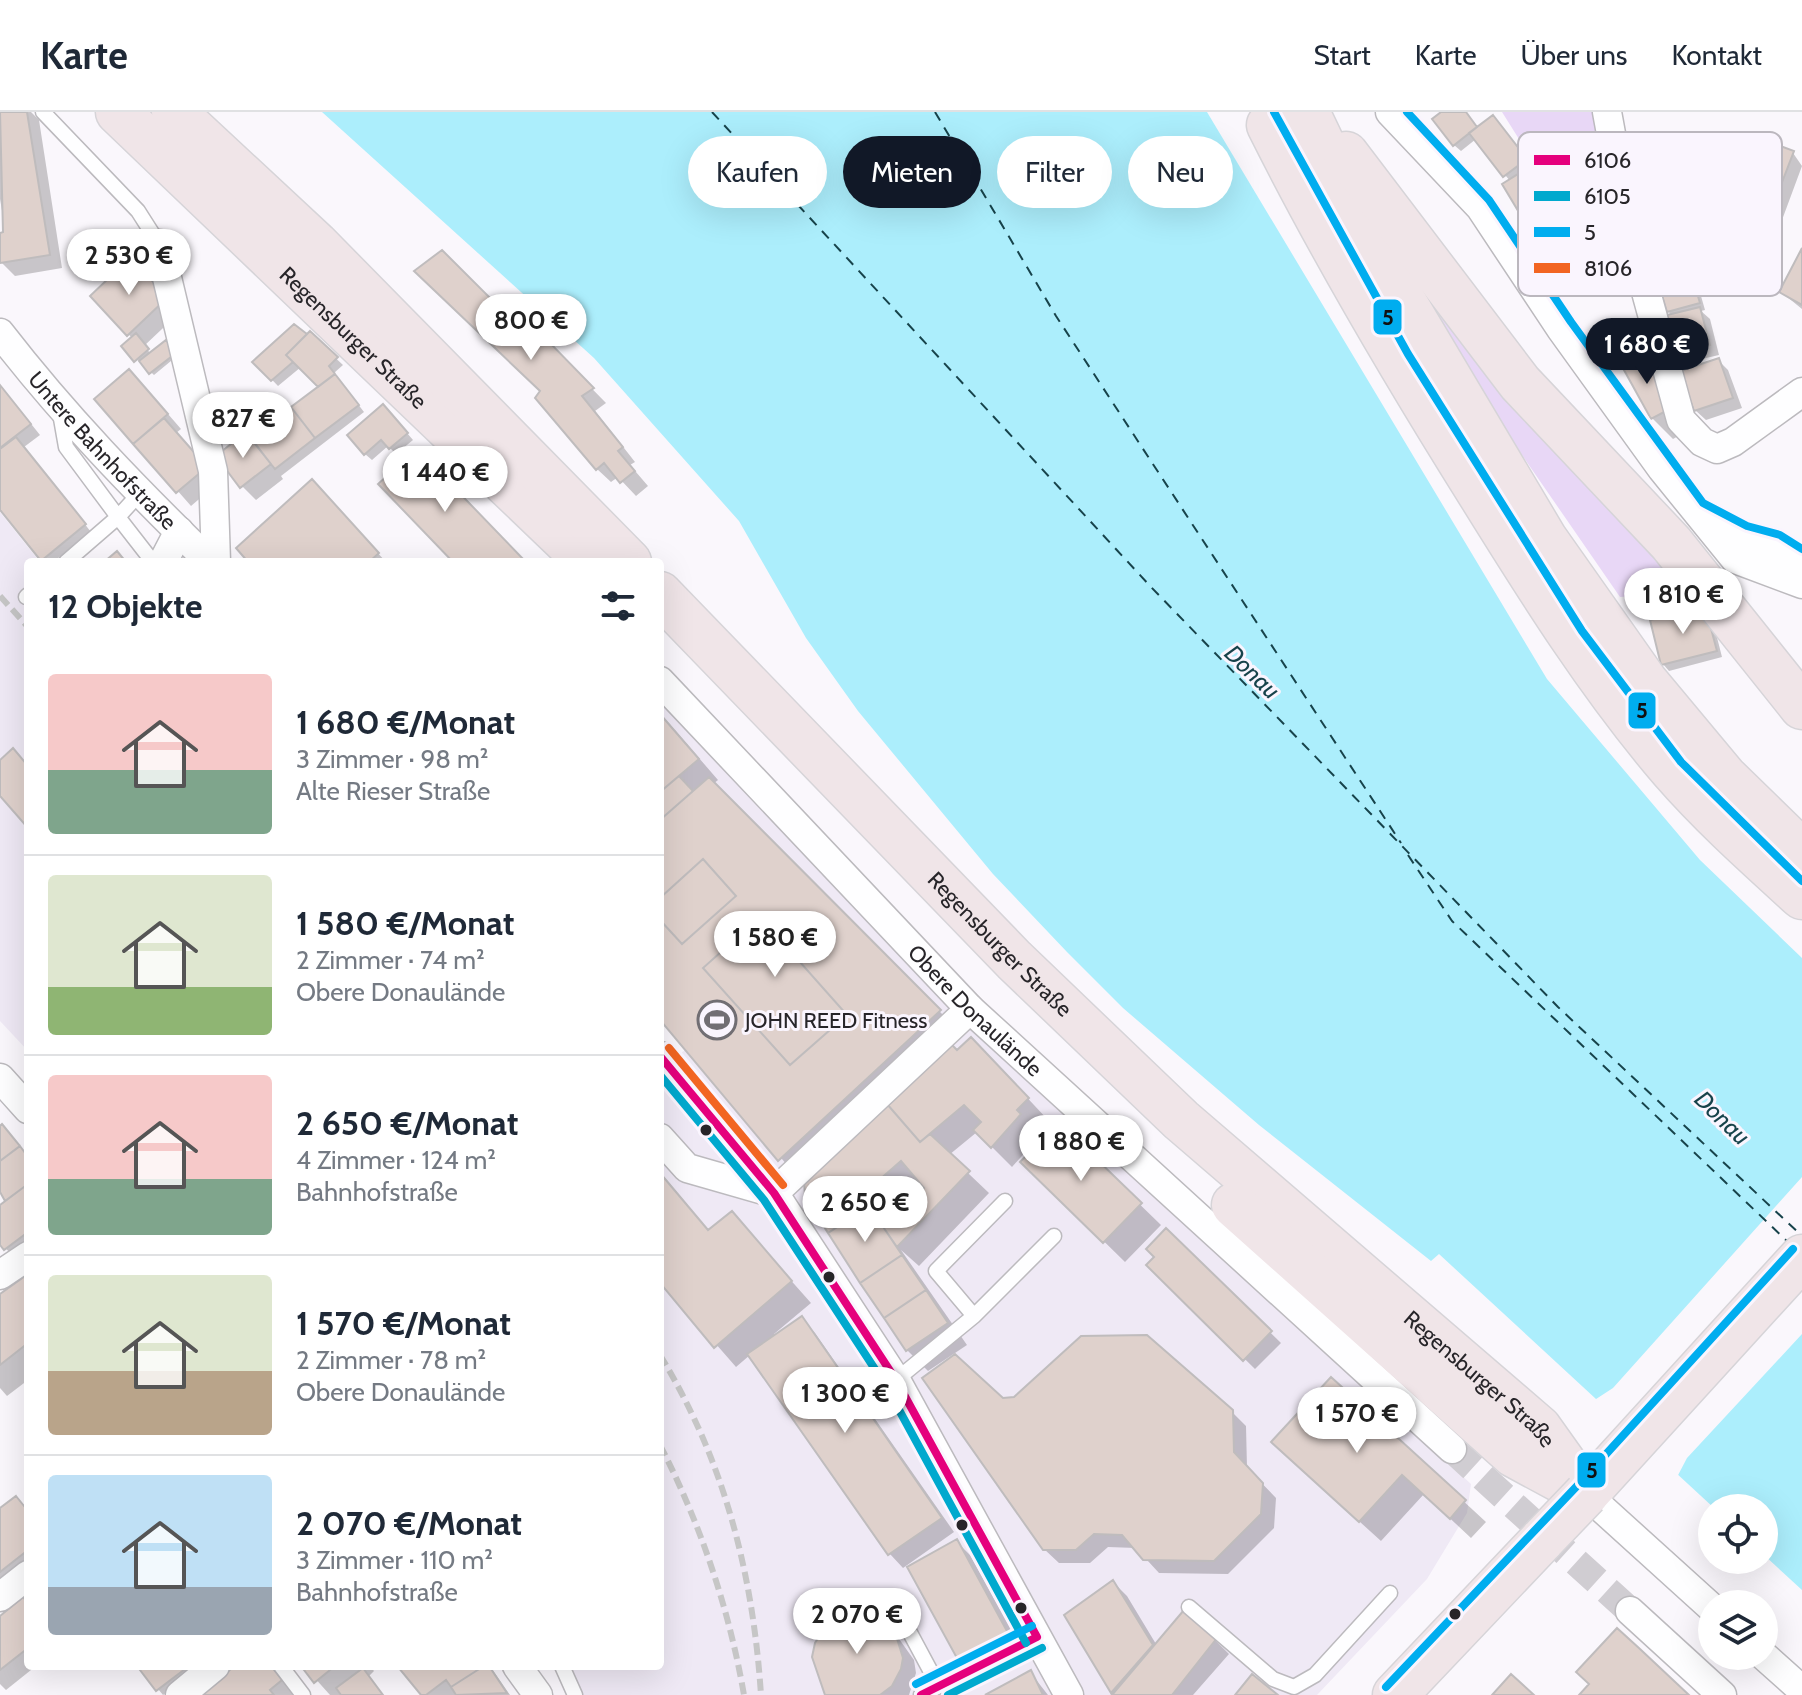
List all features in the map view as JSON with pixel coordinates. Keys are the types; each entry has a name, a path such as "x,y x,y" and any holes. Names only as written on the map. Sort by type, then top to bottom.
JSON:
{"main road":[{"name":"Regensburger Straße","path":"118,112 584,558"},
{"name":"Regensburger Straße","path":"174,112 316,244 625,558"},
{"path":"1286,115 1372,248 1545,539 1627,655 1725,777 1802,852"},
{"path":"1286,115 1313,214 1420,398 1532,578 1632,722 1722,824 1802,897"},
{"path":"1286,115 1363,174 1520,383 1671,543 1802,707"},
{"name":"Regensburger Straße","path":"664,599 720,676"},
{"name":"Regensburger Straße","path":"664,636 720,676 1181,1120 1539,1428 1586,1494"},
{"path":"1401,1685 1586,1494 1802,1257"}],"street":[{"path":"1390,112 1480,207 1518,264"},
{"path":"1607,112 1611,132"},
{"path":"159,244 213,471 213,558"},
{"path":"1539,296 1695,512 1735,559 1802,584"},
{"path":"1647,296 1681,420 1702,442 1717,449 1733,442 1802,392"},
{"name":"Untere Bahnhofstraße","path":"0,333 59,409 139,494 209,558"},
{"path":"1695,512 1743,537 1789,542 1802,563"},
{"path":"165,558 179,531"},
{"name":"Obere Donaulände","path":"664,685 970,1009 1452,1449"},
{"path":"774,1193 970,1009"},
{"path":"664,1061 774,1193 896,1380 1069,1695"},
{"path":"0,1078 24,1105"},
{"path":"664,1142 687,1168 774,1193"},
{"path":"0,1275 24,1259"},
{"path":"1586,1494 1698,1595"},
{"path":"0,1597 24,1578"},
{"path":"1630,1611 1722,1695"},
{"path":"1778,1669 1802,1690"},
{"path":"180,1695 210,1670"},
{"path":"520,1670 538,1695"}],"lane":[{"path":"43,112 138,211 159,244"},
{"path":"59,409 66,447 150,558"},
{"path":"71,558 118,517 139,494"},
{"path":"974,1316 936,1271 1005,1201"},
{"path":"896,1380 974,1316 1054,1236"},
{"path":"1189,1607 1273,1679 1294,1687 1315,1675 1390,1593"},
{"path":"893,1601 938,1685"},
{"path":"921,1695 1037,1637"},
{"path":"284,1670 303,1695"},
{"path":"564,1670 575,1695"}],"shaded area":[{"path":"1502,112 1597,112 1601,132 1518,132 1518,138"},
{"path":"1428,282 1689,592 1620,597 1493,413 1416,287"},
{"path":"0,512 37,558 24,558 24,1047 0,1021"},
{"path":"664,696 1343,1366 1471,1484 1467,1513 1427,1579 1317,1695 580,1695 562,1670 664,1670 664,1068 686,1049 664,1021"}],"water":[{"name":"Donau","path":"322,112 1207,112 1221,136 1128,136 1128,208 1233,208 1233,155 1547,679 1700,860 1802,958 1802,1590 1778,1568 1778,1494 1699,1494 1439,1254 1431,1261 1259,1125 1123,1008 1067,952 993,874 858,711 806,638 739,521 594,358"}],"pier":[{"path":"1802,1177 1802,1334 1687,1458 1676,1479 1593,1401 1613,1388"}],"building":[{"path":"0,112 27,112 50,255 0,263 0,233 3,232"},
{"path":"1441,112 1466,112 1477,127 1453,146 1432,119"},
{"path":"1493,115 1518,147 1518,166 1503,177 1469,133"},
{"path":"1782,147 1794,151 1782,182"},
{"path":"1518,174 1518,211 1502,184"},
{"path":"1802,248 1802,305 1782,294 1782,286"},
{"path":"442,250 499,307 508,300 594,388 582,396 623,447 618,451 635,471 620,483 604,463 596,470 535,398 540,391 414,271"},
{"path":"130,258 168,297 127,336 90,296"},
{"path":"1662,296 1698,296 1700,303 1667,312"},
{"path":"1700,307 1710,345 1677,353 1667,315"},
{"path":"294,324 307,334 286,355 293,362 271,381 252,362"},
{"path":"310,331 338,357 329,366 335,374 318,387 286,355"},
{"path":"136,333 149,349 134,362 121,346"},
{"path":"1622,333 1639,361 1624,370 1601,341"},
{"path":"166,340 176,353 149,374 139,361"},
{"path":"1650,354 1668,410 1651,419 1624,370"},
{"path":"1719,358 1733,398 1694,411 1680,371"},
{"path":"129,369 168,414 133,444 94,399"},
{"path":"335,374 359,405 315,438 291,407"},
{"path":"0,385 31,424 0,448"},
{"path":"383,404 408,433 389,449 381,440 364,455 347,435"},
{"path":"291,407 315,438 275,469 251,439"},
{"path":"164,418 207,467 176,493 133,444"},
{"path":"246,432 271,464 240,488 216,456"},
{"path":"16,437 86,524 45,558 39,558 0,510 0,449"},
{"path":"417,449 522,558 449,558 378,484"},
{"path":"312,479 379,553 373,558 245,558 236,548"},
{"path":"117,551 123,558 109,558"},
{"path":"1705,606 1717,651 1661,665 1650,620"},
{"path":"664,719 699,759 664,789"},
{"path":"13,748 24,761 24,823 0,796 0,760"},
{"path":"679,776 693,791 664,816 664,789"},
{"path":"709,777 941,1010 778,1161 664,1025 664,924 682,944 736,896 703,859 664,894 664,816","holes":["760,917 847,1015 790,1065 703,968"]},
{"path":"703,859 736,896 682,944 664,924 664,894"},
{"path":"760,917 847,1015 790,1065 703,968"},
{"path":"971,1037 1029,1098 1017,1110 1021,1114 991,1148 973,1130 981,1122 964,1105 920,1142 887,1104 951,1044 957,1050"},
{"path":"887,1104 920,1142 930,1134 970,1171 897,1247 879,1221 892,1211 897,1218 924,1188 901,1161 862,1195 869,1206 828,1233 805,1196 804,1182"},
{"path":"1059,1123 1142,1203 1103,1243 1020,1162"},
{"path":"2,1124 20,1146 0,1161 0,1126"},
{"path":"20,1146 24,1152 24,1187 5,1201 0,1192 0,1161"},
{"path":"664,1178 708,1230 732,1211 792,1281 714,1348 664,1288"},
{"path":"24,1187 24,1235 4,1250 0,1245 0,1205"},
{"path":"869,1206 902,1255 860,1283 828,1233"},
{"path":"1166,1228 1272,1331 1243,1361 1146,1265 1154,1257 1146,1249"},
{"path":"902,1255 926,1290 884,1318 860,1283"},
{"path":"24,1277 24,1346 0,1365 0,1294"},
{"path":"926,1290 948,1323 906,1351 884,1318"},
{"path":"802,1316 942,1518 888,1555 747,1354"},
{"path":"1147,1335 1233,1410 1234,1452 1263,1483 1261,1514 1214,1561 1143,1560 1122,1535 1094,1534 1076,1550 1043,1550 922,1378 955,1354 1003,1398 1014,1397 1081,1336"},
{"path":"1331,1377 1466,1500 1450,1519 1402,1475 1359,1522 1271,1442"},
{"path":"16,1496 24,1506 24,1553 0,1572 0,1508"},
{"path":"957,1539 1008,1633 958,1660 907,1567"},
{"path":"1113,1580 1153,1645 1111,1693 1064,1615"},
{"path":"24,1598 24,1651 0,1670 0,1616"},
{"path":"1184,1610 1217,1638 1172,1695 1112,1695"},
{"path":"854,1612 884,1619 895,1632 903,1658 901,1669 892,1686 880,1695 825,1695 812,1657 815,1643 829,1621"},
{"path":"1617,1628 1689,1695 1579,1695 1589,1684 1576,1672"},
{"path":"140,1670 184,1670 156,1691"},
{"path":"230,1670 274,1670 282,1680 270,1690 274,1695 197,1695"},
{"path":"304,1670 330,1670 314,1683"},
{"path":"364,1670 383,1695 341,1695 336,1688"},
{"path":"400,1670 478,1670 451,1687 446,1680 426,1695 421,1695"},
{"path":"478,1670 492,1670 507,1693 456,1695 451,1687"},
{"path":"1031,1670 1043,1695 985,1695"},
{"path":"1252,1674 1278,1695 1235,1695"},
{"path":"1511,1674 1534,1695 1492,1695"}],"ferry route":[{"path":"712,112 1151,587 1558,1007 1802,1236"},
{"path":"935,112 1056,316 1401,843"},
{"path":"1408,855 1452,921 1789,1243"}],"tunnel":[{"path":"1452,1449 1630,1611"}],"railway":[{"path":"0,596 24,623"},
{"path":"664,1362 702,1435 732,1519 751,1605 761,1695"},
{"path":"664,1454 688,1505 711,1567 730,1630 744,1695"}],"transit line":[{"name":"5","path":"1274,112 1408,354 1582,631 1681,762 1802,881"},
{"name":"5","path":"1407,112 1489,200 1518,243"},
{"name":"5","path":"1554,296 1703,503 1747,526 1780,535 1802,549"},
{"name":"8106","path":"669,1048 783,1185"},
{"name":"6106","path":"664,1061 774,1193 896,1380 1037,1637"},
{"name":"6105","path":"664,1080 764,1200 886,1386 1026,1643"},
{"name":"5","path":"1386,1687 1577,1486 1793,1249"},
{"name":"5","path":"916,1684 1032,1626"},
{"name":"6106","path":"921,1695 1037,1637"},
{"name":"6105","path":"948,1695 1042,1648"}],"place":[{"name":"JOHN REED Fitness","path":"717,1020"}]}
